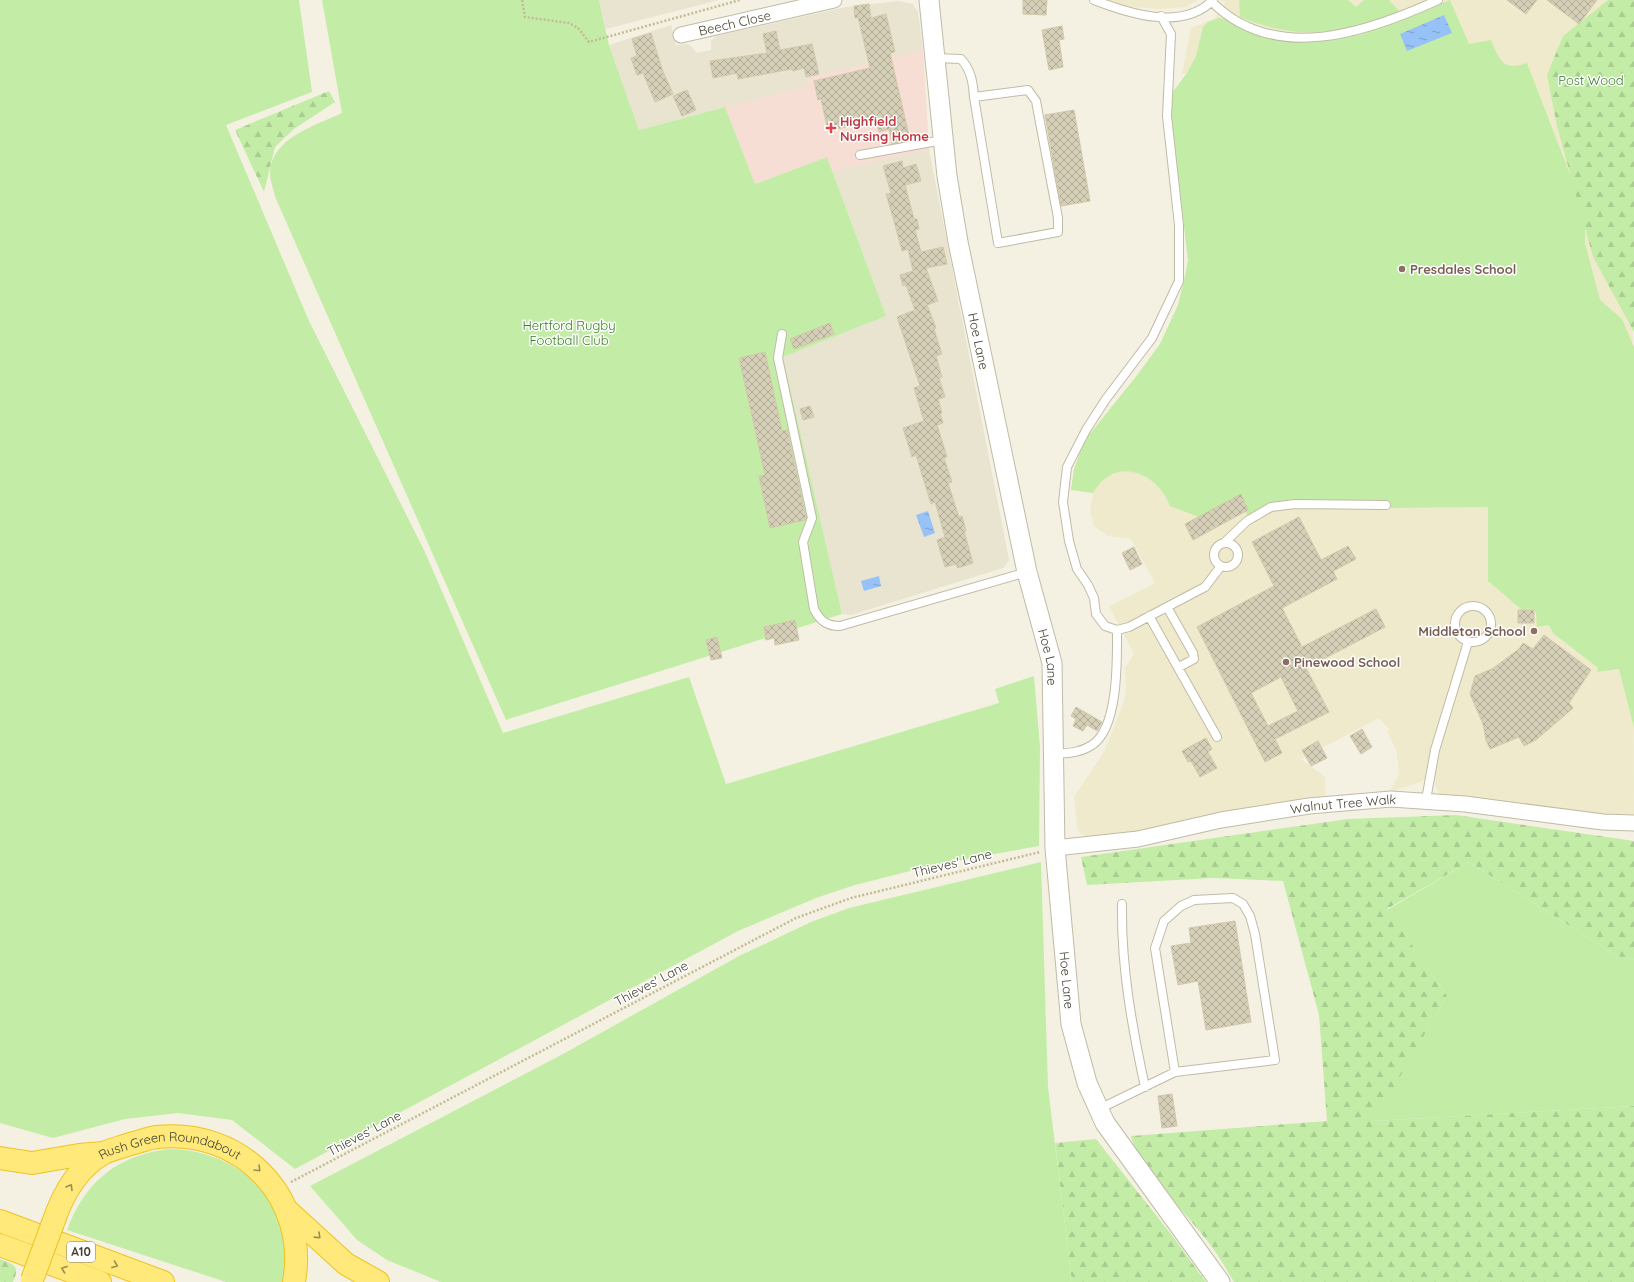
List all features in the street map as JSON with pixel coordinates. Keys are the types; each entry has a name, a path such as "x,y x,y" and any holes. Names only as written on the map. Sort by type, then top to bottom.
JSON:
{"highway":[{"name":"Rush Green Roundabout","path":"31,1281 57,1210 74,1179 104,1153 155,1137 177,1136 196,1138 215,1143 234,1152 252,1164 276,1190 288,1210 296,1252 294,1282"},
{"path":"0,1158 32,1163 78,1155 104,1153"},
{"path":"288,1210 346,1264 378,1282"},
{"name":"A10","path":"0,1221 162,1282"},
{"name":"A10","path":"0,1245 100,1282"}],"street":[{"name":"Beech Close","path":"681,35 834,0"},
{"name":"Hoe Lane","path":"928,0 944,140 958,242 1027,572 1052,663 1055,848 1071,1024 1087,1083 1098,1109 1123,1150 1220,1282"},
{"name":"Walnut Tree Walk","path":"1055,848 1138,839 1221,820 1310,806 1358,801 1426,800 1603,822 1634,823"}],"lane":[{"path":"1094,0 1130,12 1184,17 1200,10 1212,1 1234,21 1258,31 1293,38 1327,37 1363,30 1406,15 1438,0"},
{"path":"1161,16 1171,34 1167,116 1179,226 1179,281 1152,338 1106,399 1086,430 1067,467 1064,502 1069,541 1077,569 1094,598 1096,614 1105,626 1117,630 1129,627 1205,587 1221,566 1232,565 1238,555 1233,545 1225,542"},
{"path":"934,58 960,59 968,68 998,243 1058,232 1058,218 1036,101 1028,90 974,97"},
{"path":"860,155 944,140"},
{"path":"782,334 778,358 812,518 802,542 814,609 817,616 832,626 840,626 1027,572"},
{"path":"1221,566 1215,560 1214,552 1218,546 1225,542 1247,520 1271,507 1295,504 1386,505"},
{"path":"1167,607 1193,653 1194,659 1179,667"},
{"path":"1477,607 1487,614 1490,620 1489,632 1480,641 1468,642 1458,635 1455,623 1456,617 1465,608 1477,607"},
{"path":"1149,616 1217,737"},
{"path":"1054,754 1076,753 1094,745 1105,729 1112,707 1116,686 1117,630"},
{"path":"1426,800 1435,750 1468,642"},
{"path":"1098,1109 1175,1072 1275,1060 1255,934 1250,916 1243,904 1233,898 1194,900 1181,906 1164,921 1158,934 1155,948 1175,1072"},
{"path":"1122,904 1121,940 1124,967 1145,1087"}],"path":[{"path":"522,0 525,17 569,23 578,28 589,42 740,0"},
{"name":"Thieves' Lane","path":"276,1190 796,918 858,897 1055,848"}],"shaded area":[{"path":"599,0 719,0 606,29"},
{"path":"1103,0 1198,0 1186,7 1160,9 1131,7"},
{"path":"1217,0 1632,0 1634,817 1604,816 1538,806 1440,796 1434,782 1425,780 1389,793 1399,774 1396,749 1387,732 1390,730 1379,718 1301,759 1325,777 1326,804 1129,835 1090,839 1080,833 1077,827 1074,797 1105,750 1124,701 1126,687 1125,668 1134,654 1109,606 1155,583 1131,539 1108,536 1094,526 1090,511 1093,493 1071,490 1074,469 1081,450 1089,435 1160,344 1178,305 1188,261 1170,105 1172,93 1186,74 1182,74 1191,28 1215,18 1225,2"},
{"path":"899,1 913,4 918,12 923,50 929,150 1009,560 1003,568 851,615 842,614 783,357 886,316 827,157 755,184 725,107 639,130 609,45 671,25 676,45 688,44 696,53 711,50 711,41 716,36 846,7"},
{"name":"Highfield Nursing Home","path":"923,50 929,150 832,171 827,157 755,184 725,107 808,86 808,78"}],"green space":[{"path":"0,0 299,0 312,92 226,125 309,321 425,552 503,733 689,677 726,784 999,703 995,689 1034,676 1040,747 1039,846 930,866 855,885 816,898 738,931 295,1169 232,1120 178,1113 125,1119 53,1138 0,1123"},
{"name":"Hertford Rugby Football Club","path":"322,0 599,0 609,45 639,130 725,107 755,184 827,157 886,316 783,357 842,614 506,720 276,199 272,186 270,172 273,160 287,141 297,134 342,113"},
{"path":"1239,0 1348,0 1356,7 1364,0 1389,0 1400,12 1359,25 1320,32 1301,32 1282,30 1240,17"},
{"name":"Presdales School","path":"1450,0 1469,44 1491,40 1500,58 1507,65 1512,66 1527,63 1585,213 1585,243 1600,300 1622,319 1634,347 1634,728 1619,669 1597,672 1598,668 1553,633 1549,625 1537,627 1536,612 1531,609 1522,610 1488,581 1488,507 1280,509 1250,520 1241,504 1209,521 1170,506 1164,494 1156,484 1135,472 1124,471 1112,474 1102,481 1093,493 1071,490 1074,469 1081,450 1089,435 1160,344 1178,305 1188,261 1170,105 1172,93 1187,73 1196,56 1203,27 1208,22 1219,18 1225,19 1245,31 1288,40 1329,40 1363,34"},
{"name":"Post Wood","path":"1608,0 1634,0 1634,332 1593,257 1557,126 1547,75 1563,36"},
{"path":"329,91 335,102 294,129 275,147 264,192 235,130"},
{"path":"1456,815 1634,841 1634,960 1617,956 1469,862 1387,909 1447,996 1374,1121 1634,1106 1634,1282 1234,1282 1209,1243 1142,1161 1131,1136 1327,1121 1319,1015 1283,881 1213,878 1087,885 1081,857 1348,819"},
{"path":"1041,862 1048,1087 1072,1282 441,1282 387,1260 357,1240 310,1186 563,1054 739,956 811,922 849,908"},
{"path":"1469,862 1617,956 1634,960 1634,1106 1373,1121 1447,996 1387,910"},
{"path":"1096,1139 1174,1238 1206,1282 1072,1282 1055,1143"},
{"path":"168,1149 190,1151 211,1156 248,1176 263,1191 275,1209 282,1229 286,1252 284,1282 226,1282 67,1230 74,1213 83,1198 93,1185 105,1174 118,1165 133,1158"},
{"path":"0,1259 15,1267 16,1272 13,1282 0,1282"}],"water":[{"path":"1444,15 1452,33 1407,51 1400,34"},
{"path":"928,511 935,533 924,537 916,515"},
{"path":"879,576 881,586 864,591 861,581"}],"building":[{"path":"1023,0 1047,0 1046,15 1023,14"},
{"path":"1507,0 1537,0 1526,14"},
{"path":"1547,0 1597,0 1579,24"},
{"path":"869,4 871,18 886,14 895,52 890,53 910,140 892,144 889,129 879,132 876,120 828,131 821,99 818,100 814,81 870,68 858,17 855,18 854,6"},
{"path":"1062,26 1064,39 1059,40 1063,67 1049,70 1042,30"},
{"path":"776,31 780,50 812,44 819,74 806,77 804,68 738,79 737,73 713,78 710,61 767,53 763,34"},
{"path":"651,33 662,69 673,94 655,102 643,73 637,75 631,58 637,56 632,39"},
{"path":"687,90 696,110 682,116 673,96"},
{"path":"1074,110 1090,201 1061,206 1045,115"},
{"path":"902,161 903,168 916,164 921,181 905,185 914,219 917,219 919,229 915,230 921,252 943,247 947,264 926,268 938,301 927,305 936,328 934,329 942,354 936,356 942,377 939,378 945,397 938,399 943,423 937,425 947,457 944,458 952,482 948,483 959,517 962,516 966,531 964,531 973,563 958,568 956,564 945,567 937,540 945,537 935,502 931,504 916,455 912,457 903,428 924,421 914,388 920,386 897,317 915,310 906,285 903,286 900,275 913,271 908,249 902,251 886,194 891,193 883,166"},
{"path":"830,323 834,334 794,349 790,339"},
{"path":"765,352 782,431 787,430 806,518 805,520 770,528 759,476 765,475 739,358"},
{"path":"810,406 814,417 803,420 800,409"},
{"path":"1241,494 1248,510 1193,540 1185,524"},
{"path":"1299,517 1321,560 1348,546 1356,559 1333,571 1337,579 1282,608 1302,647 1376,609 1385,627 1306,668 1329,712 1275,739 1282,753 1265,762 1197,627 1274,586 1252,542","holes":["1281,677 1298,711 1268,726 1251,693"]},
{"path":"1134,547 1142,564 1130,570 1122,553"},
{"path":"1518,610 1534,610 1534,623 1518,623"},
{"path":"795,620 799,640 775,645 774,638 766,640 764,627"},
{"path":"1544,635 1591,670 1569,703 1573,708 1536,740 1524,746 1519,737 1490,749 1486,740 1483,724 1470,694 1475,676 1492,669 1519,649 1523,643 1533,649"},
{"path":"717,637 722,658 711,660 706,640"},
{"path":"1076,707 1102,722 1097,731 1087,725 1083,731 1073,726 1076,719 1071,716"},
{"path":"1362,729 1372,747 1361,754 1350,736"},
{"path":"1206,738 1212,749 1208,752 1217,768 1200,777 1191,761 1188,762 1182,751"},
{"path":"1318,741 1327,758 1311,766 1302,750"},
{"path":"1235,921 1251,1022 1206,1030 1198,981 1178,985 1171,946 1191,943 1189,928"},
{"path":"1172,1094 1177,1126 1162,1128 1158,1096"}],"place":[{"name":"Highfield Nursing Home","path":"831,128"},
{"name":"Presdales School","path":"1402,269"},
{"name":"Middleton School","path":"1534,631"},
{"name":"Pinewood School","path":"1286,662"}]}
